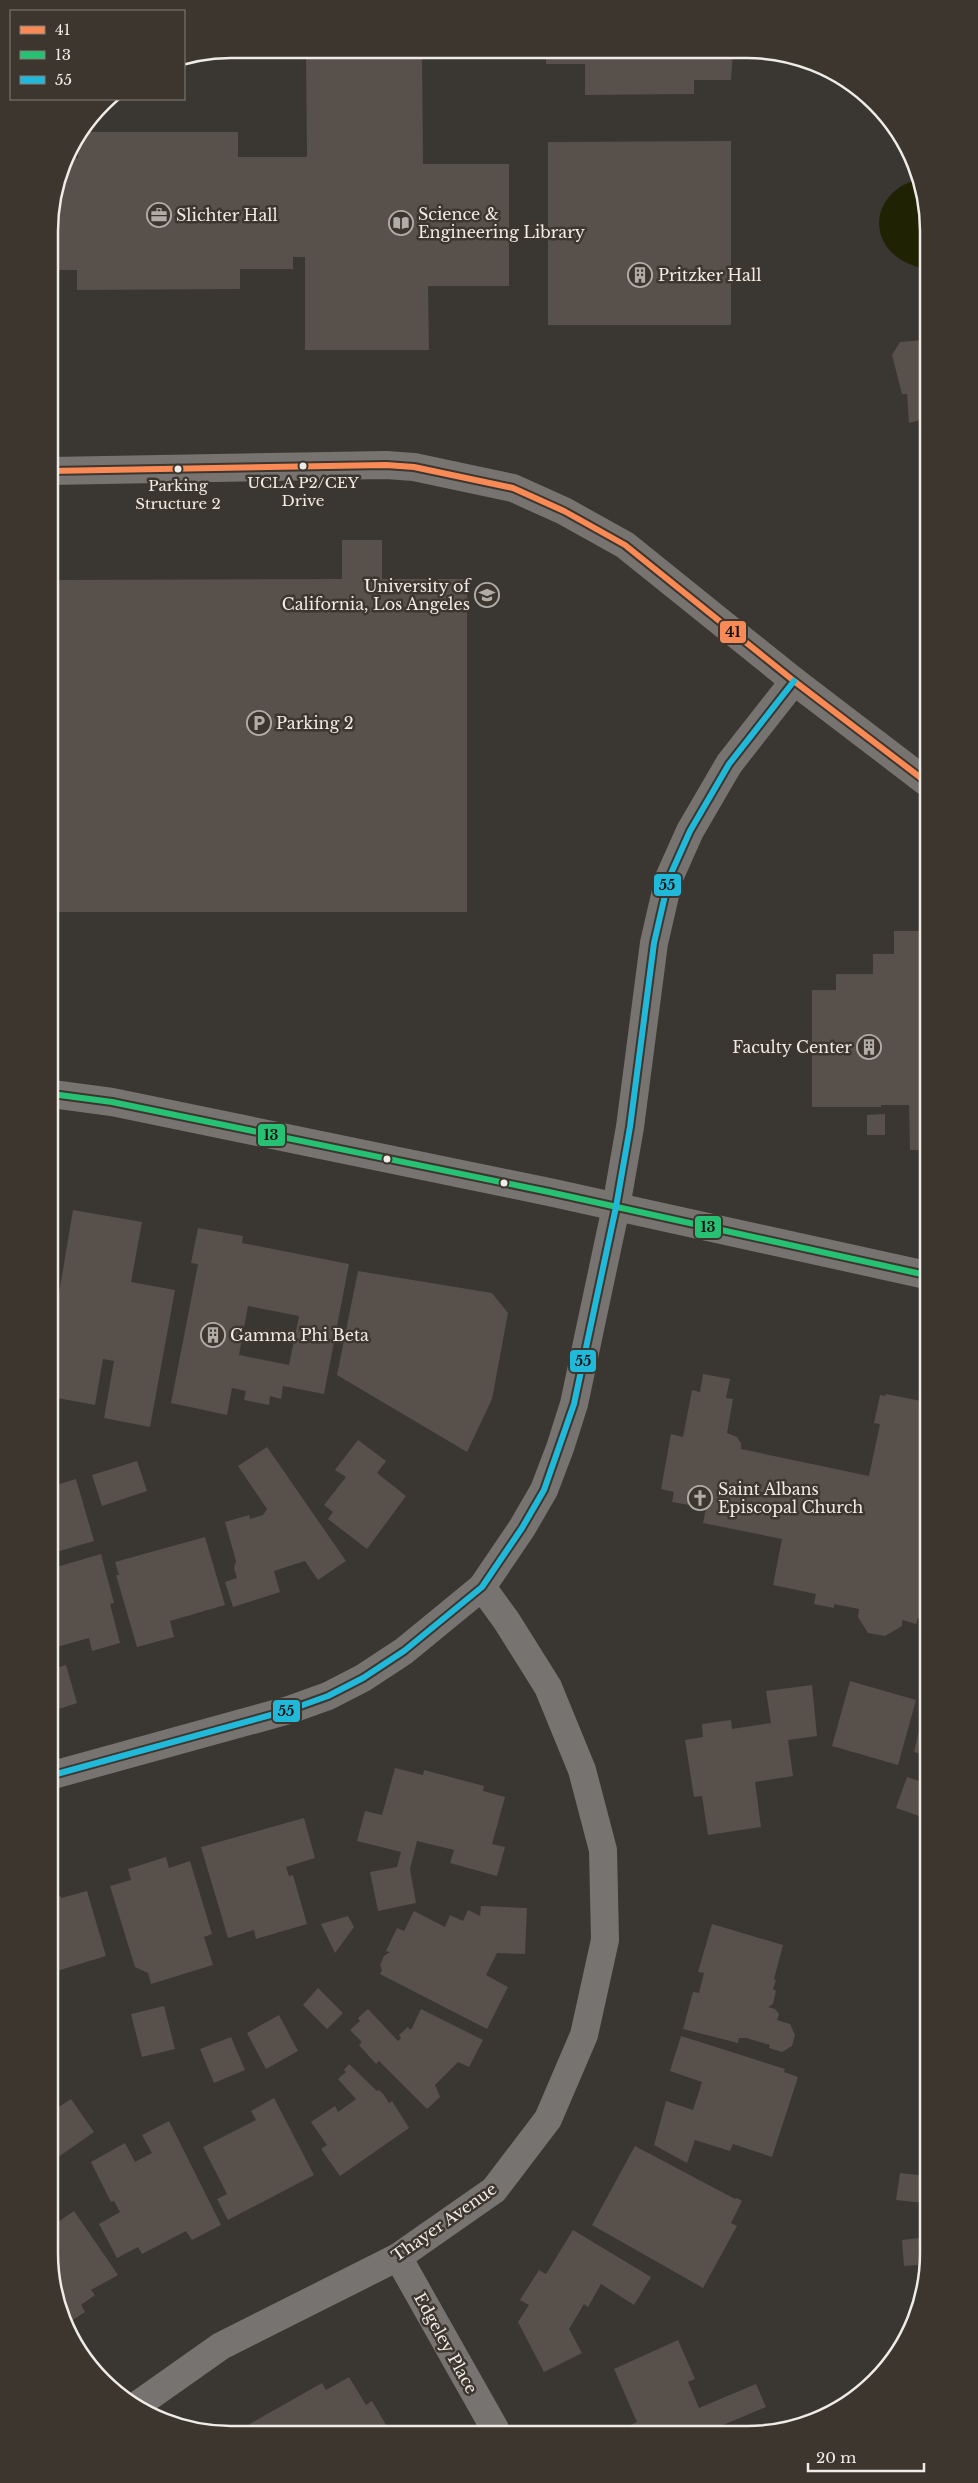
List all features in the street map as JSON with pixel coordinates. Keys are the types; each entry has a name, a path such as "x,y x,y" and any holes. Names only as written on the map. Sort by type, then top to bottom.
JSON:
{"street":[{"path":"58,470 386,465 414,467 513,488 564,511 624,545 794,681 920,777"},
{"path":"58,1774 289,1710 328,1696 363,1678 404,1651 482,1587 544,1490 574,1404 616,1207 630,1127 654,944 668,878 690,831 729,764 794,681"},
{"path":"58,1095 112,1102 616,1207 920,1274"},
{"name":"Thayer Avenue","path":"143,2401 221,2346 398,2257 494,2190 548,2119 584,2035 605,1940 602,1850 582,1770 548,1687 506,1620 482,1587"},
{"name":"Edgeley Place","path":"398,2257 493,2426"}],"shaded area":[{"path":"913,181 915,185 919,208 920,267 904,261 891,251 882,239 879,225 881,211 888,198 900,187"}],"building":[{"path":"306,58 422,58 423,164 509,164 509,286 428,286 429,350 305,350 305,257 293,257 293,269 240,269 240,289 77,290 77,270 58,270 58,219 63,185 73,158 78,158 78,149 88,132 238,132 238,157 307,157"},
{"path":"546,58 733,58 731,80 694,80 694,94 585,95 585,64 546,64"},
{"name":"Pritzker Hall","path":"731,141 731,325 548,325 548,142"},
{"path":"920,340 920,420 909,423 907,394 902,394 892,355 900,342"},
{"name":"Parking 2","path":"342,540 382,540 382,579 467,579 467,912 58,912 58,580 342,579"},
{"name":"Faculty Center","path":"894,931 920,931 920,1150 910,1150 909,1105 812,1107 812,990 836,990 836,974 873,974 873,954 894,954"},
{"path":"885,1114 885,1135 867,1135 867,1115"},
{"path":"73,1210 142,1222 131,1282 175,1290 150,1427 104,1418 114,1361 103,1359 95,1405 58,1398 58,1299"},
{"name":"Gamma Phi Beta","path":"198,1228 243,1236 242,1243 349,1264 324,1394 283,1386 281,1399 270,1396 269,1405 244,1400 246,1391 232,1388 227,1415 171,1403 198,1264 191,1263","holes":["248,1306 299,1316 289,1365 239,1355"]},
{"path":"358,1271 492,1293 508,1313 492,1399 467,1452 337,1375"},
{"path":"703,1374 730,1379 726,1398 733,1399 727,1433 737,1437 741,1443 741,1449 869,1476 880,1424 874,1423 880,1395 885,1396 886,1394 920,1401 920,1618 918,1618 916,1624 902,1620 902,1626 885,1636 868,1633 858,1617 859,1609 834,1604 834,1608 814,1604 816,1594 773,1585 782,1539 703,1523 706,1508 672,1502 674,1492 661,1489 671,1434 683,1437 692,1390 700,1392"},
{"path":"358,1440 386,1461 377,1473 406,1496 367,1549 328,1519 333,1512 324,1505 346,1477 335,1470"},
{"path":"267,1447 346,1561 318,1580 305,1561 274,1571 280,1592 233,1607 225,1582 237,1578 234,1568 236,1561 225,1522 249,1515 250,1519 263,1515 267,1509 238,1466"},
{"path":"137,1461 147,1491 102,1506 92,1475"},
{"path":"76,1479 94,1541 58,1551 58,1484"},
{"path":"205,1537 225,1605 170,1621 174,1637 137,1647 116,1575 119,1575 115,1562"},
{"path":"101,1554 114,1603 110,1604 120,1643 92,1651 89,1638 58,1647 58,1567"},
{"path":"66,1665 77,1703 58,1709 58,1667"},
{"path":"850,1681 916,1700 898,1765 832,1746"},
{"path":"812,1685 817,1736 788,1740 793,1776 755,1782 761,1827 708,1835 702,1796 694,1797 685,1740 703,1737 702,1724 731,1720 732,1729 771,1723 766,1691"},
{"path":"920,1727 920,1754 914,1752"},
{"path":"395,1768 423,1775 424,1770 484,1786 483,1791 505,1797 492,1844 505,1847 497,1876 450,1863 454,1850 417,1841 410,1869 416,1903 378,1911 370,1872 397,1867 401,1852 357,1841 365,1811 382,1815"},
{"path":"907,1777 920,1781 920,1816 896,1808"},
{"path":"304,1818 315,1858 286,1867 289,1876 293,1875 307,1924 256,1939 254,1930 228,1938 201,1847"},
{"path":"166,1857 169,1868 190,1861 212,1934 204,1937 213,1965 151,1984 148,1973 135,1967 110,1886 131,1880 128,1869"},
{"path":"87,1891 106,1956 58,1971 58,1897 61,1896 61,1898"},
{"path":"481,1906 527,1908 525,1954 497,1953 486,1975 508,1987 487,2029 380,1974 382,1970 380,1965 384,1956 390,1952 386,1951 397,1928 404,1931 414,1911 445,1927 450,1915 463,1921 468,1910 480,1916"},
{"path":"348,1916 354,1927 335,1953 321,1924"},
{"path":"712,1924 783,1945 774,1979 776,1980 773,1989 776,1991 773,2004 768,2007 775,2009 779,2014 777,2020 790,2024 795,2035 792,2046 782,2052 769,2048 770,2045 746,2038 739,2038 738,2043 683,2029 693,1992 699,1993 704,1973 698,1972"},
{"path":"318,1988 343,2013 327,2029 303,2005"},
{"path":"164,2006 175,2049 142,2057 131,2014"},
{"path":"368,2009 398,2041 401,2038 399,2035 408,2027 410,2030 412,2028 421,2009 483,2040 469,2067 458,2062 435,2085 440,2097 427,2109 379,2061 376,2064 359,2045 362,2042 350,2030 360,2021 358,2018"},
{"path":"279,2015 298,2051 266,2069 247,2033"},
{"path":"681,2036 785,2069 784,2072 798,2077 772,2157 733,2144 730,2151 695,2140 687,2163 654,2145 666,2101 693,2110 702,2082 670,2071"},
{"path":"231,2037 245,2070 214,2083 200,2049"},
{"path":"349,2064 377,2091 379,2090 389,2103 392,2101 409,2128 340,2176 321,2149 327,2145 311,2122 335,2106 338,2112 356,2099 338,2079 346,2072 344,2070"},
{"path":"274,2098 314,2175 228,2220 217,2199 227,2194 203,2147 256,2120 251,2111"},
{"path":"71,2099 94,2132 58,2157 58,2107"},
{"path":"169,2121 221,2225 192,2240 186,2231 142,2254 138,2247 117,2258 99,2224 120,2212 114,2201 111,2202 91,2162 125,2143 135,2162 152,2153 142,2135"},
{"path":"635,2146 742,2201 731,2223 737,2226 703,2288 592,2225"},
{"path":"900,2173 920,2175 920,2203 896,2200"},
{"path":"74,2211 118,2275 91,2290 95,2295 81,2305 85,2312 72,2321 63,2298 59,2275 58,2222"},
{"path":"573,2230 651,2277 634,2305 601,2284 588,2307 584,2304 569,2329 582,2353 544,2372 518,2322 529,2305 520,2300 539,2270 546,2274"},
{"path":"920,2238 920,2265 904,2266 902,2240"},
{"path":"678,2340 695,2379 688,2382 699,2408 756,2384 766,2407 721,2426 628,2426 637,2422 614,2369"},
{"path":"349,2377 366,2405 372,2401 387,2426 248,2425 322,2383 326,2390"}],"transit line":[{"name":"41","path":"58,471 386,465 414,467 513,488 564,511 625,545 794,681 920,777"},
{"name":"55","path":"58,1774 289,1710 328,1696 363,1678 404,1651 482,1587 522,1528 544,1490 574,1404 616,1207 630,1127 654,943 669,878 690,831 729,764 794,681"},
{"name":"13","path":"58,1095 112,1102 549,1192 920,1274"}],"place":[{"name":"Slichter Hall","path":"159,215"},
{"name":"Science & Engineering Library","path":"401,223"},
{"name":"Pritzker Hall","path":"640,275"},
{"name":"UCLA P2/CEY Drive","path":"303,466"},
{"name":"Parking Structure 2","path":"178,469"},
{"name":"University of California, Los Angeles","path":"487,595"},
{"name":"Parking 2","path":"259,723"},
{"name":"Faculty Center","path":"869,1047"},
{"name":"Gamma Phi Beta","path":"213,1335"},
{"name":"Saint Albans Episcopal Church","path":"700,1498"}]}
